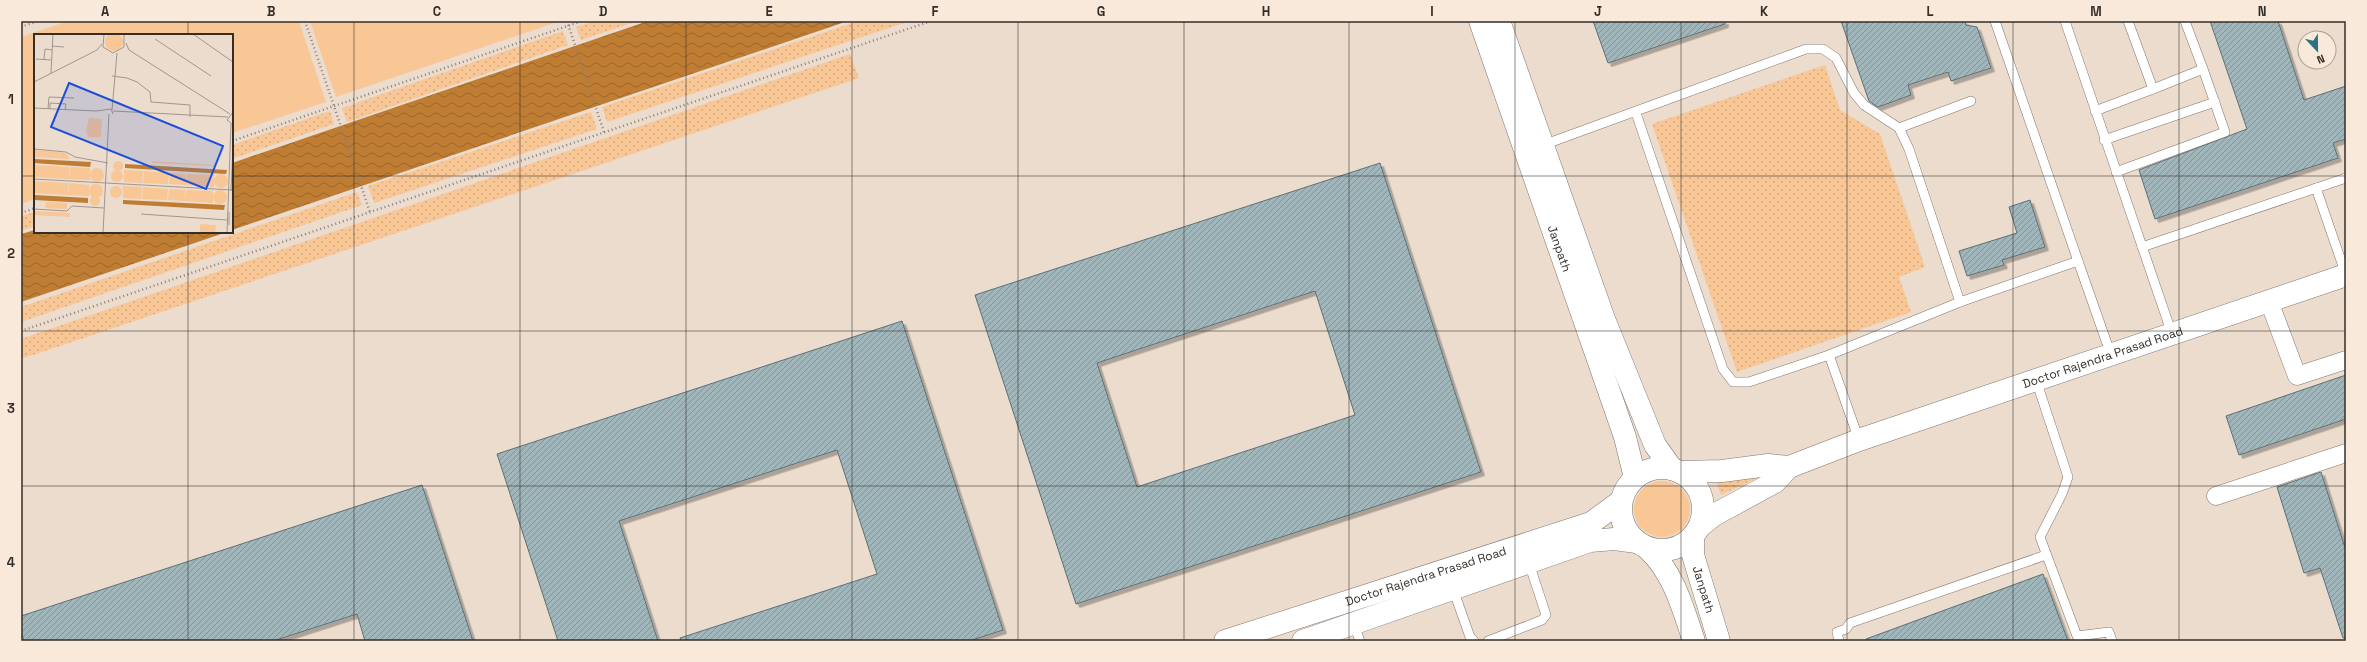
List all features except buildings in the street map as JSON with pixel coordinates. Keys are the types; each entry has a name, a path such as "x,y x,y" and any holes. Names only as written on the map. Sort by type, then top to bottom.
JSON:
{"main road":[{"name":"Janpath","path":"1480,21 1505,64 1542,146 1604,319 1655,445 1676,470"},
{"name":"Janpath","path":"1499,21 1505,64 1625,437 1635,478"},
{"name":"Doctor Rajendra Prasad Road","path":"1789,467 1859,440 2346,275"},
{"path":"1768,465 1789,467 1775,482 1714,515 1684,545 1673,550 1660,551 1642,546 1623,524 1620,512 1621,501 1628,485 1635,478 1652,469 1722,471 1768,465"},
{"path":"1676,470 1691,479 1699,489 1703,502 1704,514 1697,532"},
{"name":"Doctor Rajendra Prasad Road","path":"1224,641 1590,523 1621,501"},
{"name":"Janpath","path":"1697,532 1693,555 1719,641"},
{"name":"Doctor Rajendra Prasad Road","path":"1303,641 1357,633 1453,589 1590,541 1614,539 1642,546"},
{"name":"Janpath","path":"1642,546 1656,556 1672,580 1694,641"}],"street":[{"path":"2269,301 2297,376 2346,360"},
{"path":"2216,496 2346,452"}],"lane":[{"path":"1995,21 2110,354"},
{"path":"2065,21 2094,111 2172,334"},
{"path":"2128,21 2153,89"},
{"path":"2116,172 2225,132 2185,21"},
{"path":"1542,146 1806,50 1823,49 1836,58 1854,93 1864,105 1898,128 1909,149 1960,302"},
{"path":"2094,111 2202,69"},
{"path":"1898,128 1972,101"},
{"path":"2104,140 2214,102"},
{"path":"1636,113 1723,369 1733,382 1749,382 1829,355 1960,302 2078,261"},
{"path":"2142,247 2346,178"},
{"path":"2316,188 2346,275"},
{"path":"1829,355 1859,440"},
{"path":"2036,380 2068,477 2062,494 2040,537 2078,636 2109,632 2112,641"},
{"path":"1839,641 1838,632 1846,629 1850,623 2046,555"},
{"path":"1488,641 1542,620 1546,615 1529,563"},
{"path":"1453,589 1470,637 1474,641"}],"path":[{"path":"21,27 38,21"},
{"path":"305,21 370,212"},
{"path":"567,21 604,132"},
{"path":"233,141 582,21"},
{"path":"21,330 931,21"},
{"path":"21,213 34,208"}],"shaded area":[{"path":"68,21 299,21 326,102 233,133 233,34 34,34 34,199 21,204 21,37"},
{"path":"310,21 560,21 336,97"},
{"path":"595,21 638,21 581,40 576,27"},
{"path":"858,21 910,21 607,122 602,107"},
{"path":"563,31 568,45 347,122 342,108"},
{"path":"850,54 859,78 21,359 21,339"},
{"path":"1825,65 1840,110 1880,134 1925,267 1899,277 1911,312 1737,372 1652,124"},
{"path":"330,111 334,124 233,159 233,145"},
{"path":"591,112 597,129 374,203 368,186"},
{"path":"357,192 362,205 21,322 21,307"},
{"path":"34,212 34,226 21,231 21,216"},
{"path":"1759,477 1721,495 1717,483"},
{"path":"1657,481 1667,481 1682,489 1688,498 1690,509 1688,520 1682,529 1667,537 1657,537 1646,532 1639,525 1634,514 1634,504 1639,493 1646,486"}],"water":[{"path":"648,21 848,21 233,230 233,163"},
{"path":"34,230 34,233 224,233 21,302 21,234"}]}
